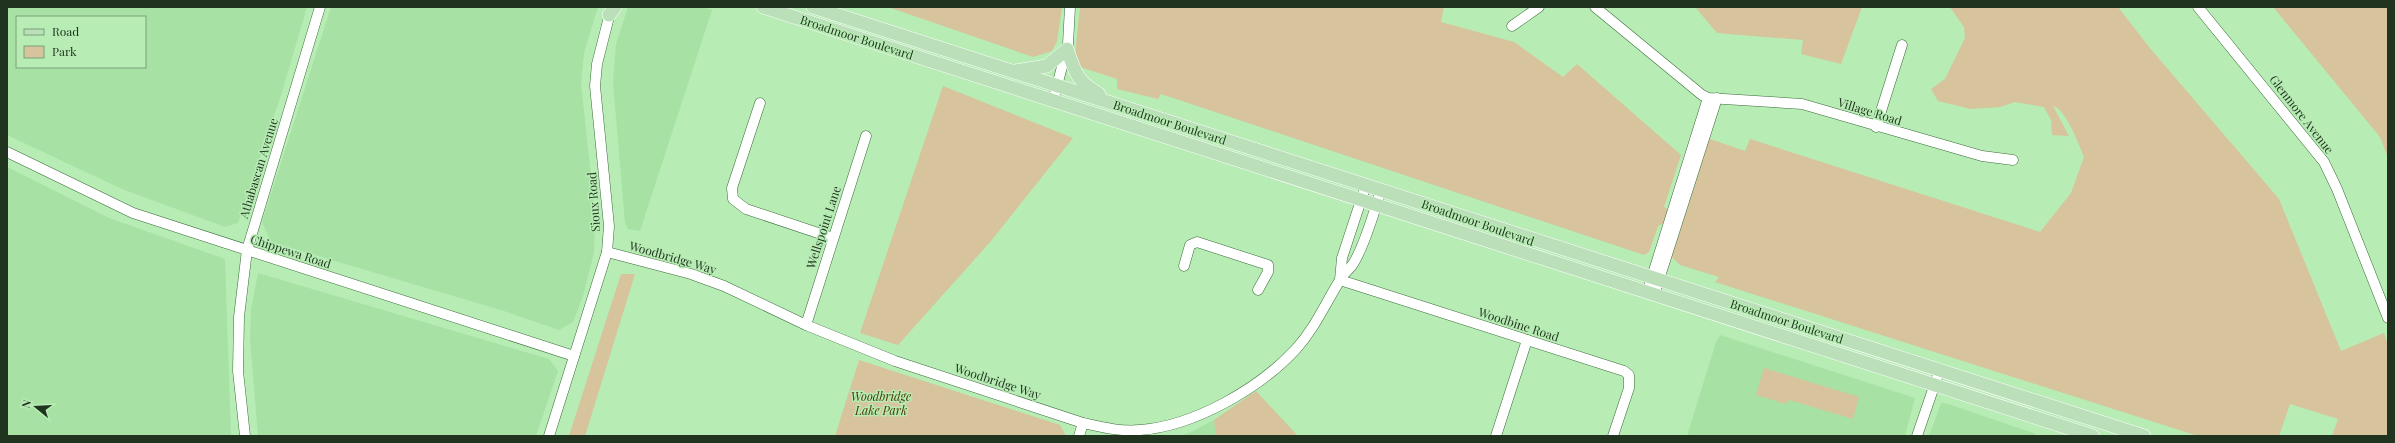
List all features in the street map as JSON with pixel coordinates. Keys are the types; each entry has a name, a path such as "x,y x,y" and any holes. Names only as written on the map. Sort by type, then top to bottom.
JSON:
{"main road":[{"name":"Broadmoor Boulevard","path":"763,7 1376,206 2093,436"},
{"name":"Broadmoor Boulevard","path":"813,7 2144,436"},
{"path":"1011,72 1047,66 1067,49 1076,75 1080,80 1087,87 1119,105"}],"street":[{"name":"Athabascan Avenue","path":"245,436 238,371 239,332 247,250 320,7"},
{"path":"1053,101 1067,49 1070,26 1070,7"},
{"path":"1512,26 1538,7"},
{"name":"Village Road","path":"1595,7 1702,96 1802,104 1876,127 1982,156 2013,160"},
{"name":"Glenmore Avenue","path":"2198,7 2324,162 2337,189 2388,318"},
{"name":"Sioux Road","path":"549,436 607,252 609,226 595,86 597,64 611,9"},
{"path":"1876,127 1902,46"},
{"path":"1651,294 1713,98"},
{"path":"760,103 732,188 733,199 746,208 833,238"},
{"name":"Wellspoint Lane","path":"806,325 866,136"},
{"name":"Chippewa Road","path":"7,152 133,213 574,356"},
{"name":"Woodbridge Way","path":"1340,280 1342,258 1366,185"},
{"name":"Woodbridge Way","path":"607,252 691,274 724,286 806,325 895,361 1083,423 1121,430 1139,430 1162,427 1181,422 1227,400 1269,374 1296,349 1324,310 1340,280 1354,263 1381,190"},
{"path":"1184,266 1190,245 1197,242 1268,265 1268,272 1258,290"},
{"name":"Woodbine Road","path":"1340,280 1624,371 1628,375 1629,388 1613,436"},
{"path":"1496,436 1527,340"},
{"path":"1917,436 1940,369"},
{"path":"1079,436 1083,423"}],"shaded area":[{"path":"7,7 307,7 282,92 238,223 225,227 122,189 7,135"},
{"path":"331,7 598,7 584,53 581,83 595,214 594,253 583,296 573,322 559,330 504,311 271,242 262,222"},
{"path":"628,7 702,7 712,10 640,231 628,229 625,223 613,83 616,44"},
{"path":"7,167 109,218 225,259 231,436 7,436"},
{"path":"258,273 549,359 558,371 536,436 258,436 250,339 251,310"},
{"path":"1720,335 1915,398 1905,436 1687,436 1716,342"},
{"path":"1941,403 1948,404 2036,434 2035,436 1929,436"},
{"path":"1214,420 1216,436 1178,436 1189,433"}],"green space":[{"path":"888,7 1062,8 1057,41 1052,51 1033,57"},
{"path":"1080,7 1444,7 1441,22 1514,42 1563,77 1577,64 1681,155 1664,207 1668,210 1664,223 1658,226 1649,252 1644,255 1161,94 1158,99 1117,89 1117,79 1074,65"},
{"path":"1695,7 1862,7 1841,64 1801,54 1803,40 1717,33"},
{"path":"1950,7 2118,7 2149,47 2279,199 2341,351 2384,333 2388,344 2388,436 2332,436 2338,419 2290,404 2279,436 2198,436 1715,282 1719,277 1680,265 1670,255 1707,138 1745,151 1750,139 2040,232 2071,193 2084,157 2067,120 2058,109 2053,106 2069,136 2052,135 2051,120 2044,107 2015,102 2000,107 1971,109 1938,101 1931,89 1945,79 1965,38 1964,27"},
{"path":"2273,7 2388,7 2388,158 2380,137"},
{"path":"943,86 1073,138 991,241 898,345 860,333"},
{"path":"621,274 635,274 585,436 569,436"},
{"name":"Woodbridge Lake Park","path":"859,360 1060,425 1066,436 835,436"},
{"path":"1764,368 1859,397 1853,419 1789,400 1786,404 1756,395"},
{"path":"1256,391 1298,436 1216,436 1214,420"}]}
